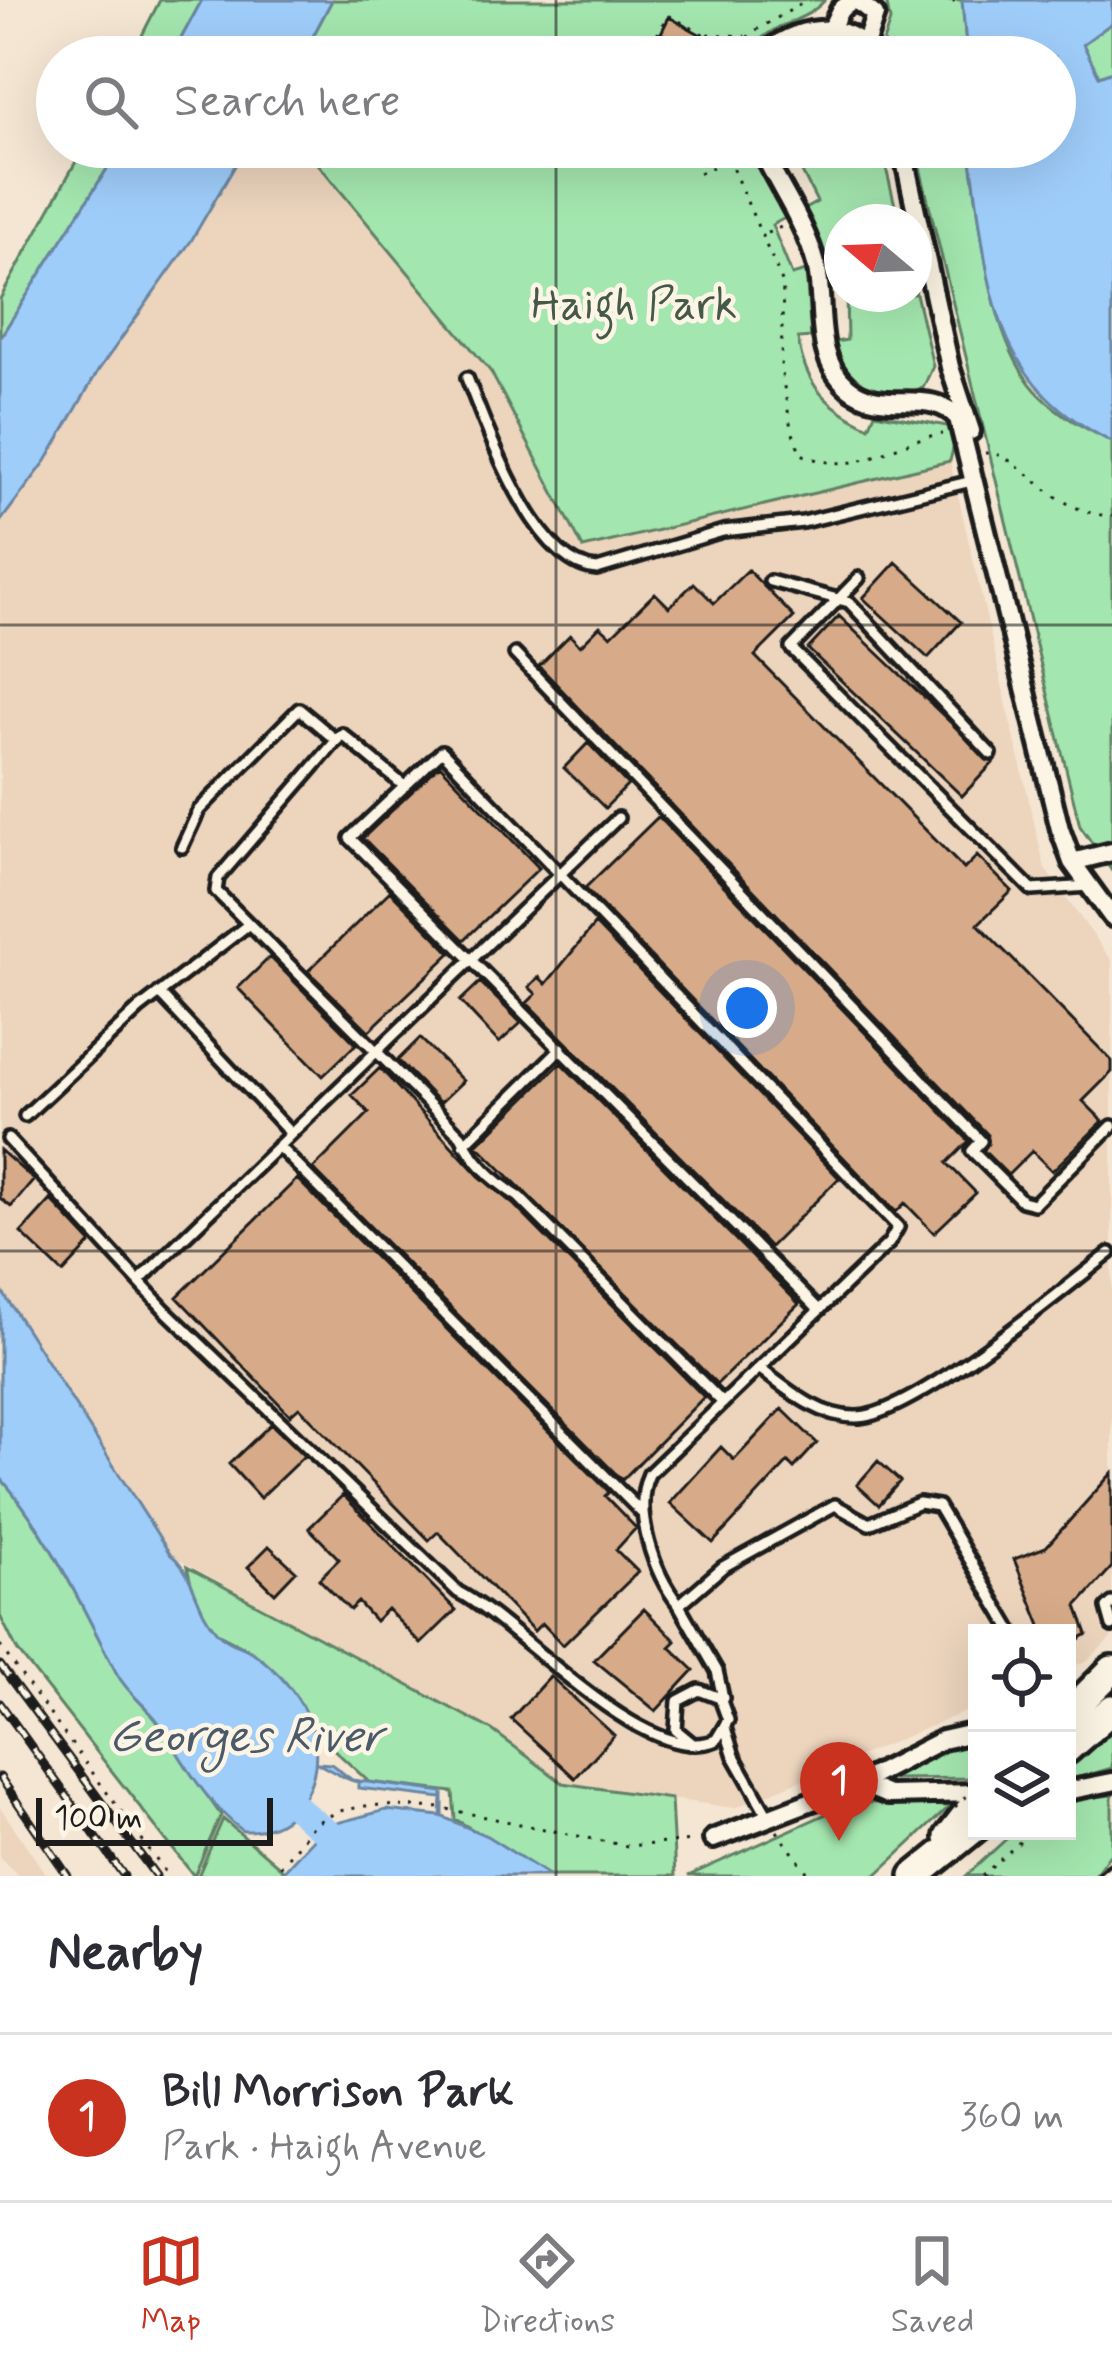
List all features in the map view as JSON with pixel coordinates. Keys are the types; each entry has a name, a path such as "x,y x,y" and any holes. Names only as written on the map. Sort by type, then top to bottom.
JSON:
{"highway":[{"path":"1076,1706 1112,1670"},
{"path":"1076,1741 1112,1709"},
{"path":"924,1868 968,1808"}],"street":[{"path":"831,29 844,5 858,0 875,15 872,36"},
{"path":"788,36 831,29 843,36"},
{"path":"771,168 799,220 817,269 824,343 837,376 868,400 926,401 951,409 967,442 1060,829 1072,862 1112,917"},
{"path":"907,168 950,367 971,430 967,442"},
{"path":"926,401 944,388 950,367"},
{"path":"1072,862 1112,852"},
{"path":"713,1839 767,1814 859,1783 942,1739 968,1734"},
{"path":"1076,1789 1112,1782"},
{"path":"859,1783 888,1795 968,1803"}],"lane":[{"path":"467,378 513,487 567,561 582,568 597,569 723,531 803,522 978,480"},
{"path":"859,578 791,648 1032,890 1089,886"},
{"path":"770,581 849,602 991,754"},
{"path":"515,654 981,1141 972,1151 1022,1201 1034,1204 1112,1126"},
{"path":"182,847 199,810 299,709 337,741"},
{"path":"403,784 343,734 218,878 216,891 723,1402"},
{"path":"767,1814 734,1756 717,1670 668,1591 641,1512 640,1494 649,1474 889,1243 898,1227 442,751 350,838 819,1310"},
{"path":"140,1280 618,818"},
{"path":"25,1116 159,994 249,924"},
{"path":"159,994 291,1134"},
{"path":"464,1144 562,1048"},
{"path":"8,1139 140,1280 458,1592 494,1610 637,1727 734,1756"},
{"path":"278,1146 641,1512"},
{"path":"759,1368 824,1412 856,1418 890,1412 1021,1323 1109,1252"},
{"path":"679,1605 723,1567 835,1505 869,1524 928,1503 938,1506 1008,1624"},
{"path":"1112,1603 1107,1608 1112,1626"},
{"path":"724,1704 706,1690 691,1691 678,1701 676,1730 697,1744 716,1740 725,1727"},
{"path":"1105,1876 1112,1870"}],"path":[{"path":"750,36 808,0"},
{"path":"663,36 658,33 668,15 706,35 727,36"},
{"path":"699,173 711,168"},
{"path":"764,234 799,220"},
{"path":"967,442 1005,455 1060,502 1112,516"},
{"path":"0,1646 168,1876"},
{"path":"273,1876 314,1825 339,1811 370,1805 488,1816 627,1846 713,1839"},
{"path":"767,1814 810,1876"},
{"path":"982,1876 1022,1840"}],"shaded area":[{"path":"234,168 321,168 491,372 583,548 950,461 1045,869 1112,961 1112,1637 1088,1660 1076,1665 1076,1624 968,1624 968,1711 734,1808 563,1784 492,1730 170,1555 0,1288 0,522 46,461 98,371 191,241"},
{"path":"0,1807 47,1876 19,1876 0,1858"}],"green space":[{"path":"160,0 202,0 182,36 142,36"},
{"path":"332,0 825,0 765,36 313,36"},
{"path":"886,0 962,0 965,36 885,36 890,21"},
{"path":"1112,23 1112,71 1099,77 1082,44"},
{"path":"72,168 108,168 0,338 0,299"},
{"name":"Haigh Park","path":"321,168 759,168 785,218 772,225 792,275 806,271 811,337 798,338 806,369 820,393 869,427 875,413 958,428 950,461 583,548 491,372"},
{"path":"800,168 886,168 895,204 824,204 824,256 805,209 817,202"},
{"path":"920,168 972,168 989,279 1009,345 1023,373 1066,416 1112,442 1112,871 1080,826"},
{"path":"846,312 920,312 933,366 923,388 890,394 866,389 841,359 835,342 847,340"},
{"path":"0,1477 50,1548 122,1681 154,1718 221,1815 194,1876 17,1650 0,1616"},
{"path":"187,1567 492,1730 563,1783 671,1799 675,1876 550,1876 455,1819 453,1792 369,1782 314,1731 282,1678 246,1648 217,1633 196,1604"},
{"path":"1112,1729 1112,1768 1076,1778 1076,1760"},
{"path":"968,1741 968,1778 892,1779"},
{"path":"1112,1795 1112,1851 1094,1876 966,1876 1005,1840 1076,1840 1076,1799"},
{"path":"853,1802 950,1806 875,1876 688,1876"},
{"path":"223,1819 290,1876 198,1876"}],"water":[{"path":"202,0 332,0 313,36 182,36"},
{"path":"962,0 1112,0 1112,23 1083,44 1099,76 1112,71 1112,442 1069,416 1038,387 1015,354 989,280 972,168 1076,168 1076,36 965,36"},
{"path":"108,168 234,168 191,241 98,371 46,461 0,522 0,338"},
{"name":"Georges River","path":"0,1288 185,1571 216,1631 271,1667 308,1718 316,1757 313,1777 299,1806 278,1824 243,1831 206,1795 159,1723 121,1681 50,1548 0,1477"},
{"name":"Georges River","path":"317,1763 331,1764 352,1780 443,1792 443,1817 487,1836 550,1876 279,1876 325,1826 386,1810 441,1816 442,1798 358,1788 358,1782 342,1777"}],"building":[{"path":"669,17 703,36 667,36 661,33"},
{"path":"896,562 961,622 928,658 863,598"},
{"path":"748,570 794,617 755,656 964,869 977,856 1012,891 978,924 1112,1061 1112,1072 1083,1101 1103,1121 1052,1171 1032,1151 1008,1175 984,1151 988,1135 539,666 570,635 580,646 600,626 611,636 655,593 669,607 694,583 714,603"},
{"path":"839,616 993,763 962,796 808,649"},
{"path":"588,743 628,785 605,808 564,768"},
{"path":"440,765 539,868 464,940 363,838"},
{"path":"658,817 969,1141 947,1163 976,1193 934,1233 905,1203 896,1212 585,888"},
{"path":"390,891 451,953 369,1031 308,971"},
{"path":"595,924 839,1178 770,1247 527,1003 536,994 529,987 539,977 546,984"},
{"path":"270,957 356,1044 323,1076 238,988"},
{"path":"480,982 521,1023 499,1043 460,1001"},
{"path":"420,1038 463,1081 440,1103 398,1060"},
{"path":"561,1063 799,1304 717,1384 477,1145"},
{"path":"380,1068 479,1176 513,1204 704,1397 622,1480 313,1169 369,1113 352,1095"},
{"path":"0,1150 34,1180 11,1207 0,1198"},
{"path":"297,1179 609,1492 605,1496 636,1528 616,1550 638,1572 563,1645 542,1623 534,1631 438,1532 429,1540 299,1407 290,1415 177,1297"},
{"path":"51,1200 91,1243 63,1273 21,1233"},
{"path":"782,1409 817,1443 794,1468 788,1462 713,1543 670,1503 721,1447 734,1460"},
{"path":"271,1424 304,1456 260,1498 229,1464"},
{"path":"878,1461 900,1481 879,1505 857,1485"},
{"path":"1112,1473 1112,1567 1077,1606 1087,1634 1076,1641 1076,1624 1040,1624 1014,1559 1046,1547"},
{"path":"343,1495 456,1610 421,1644 387,1609 375,1621 358,1602 350,1610 319,1579 339,1559 309,1528"},
{"path":"269,1546 296,1571 275,1593 248,1567"},
{"path":"644,1609 676,1641 670,1647 694,1670 656,1711 594,1660"},
{"path":"550,1676 614,1735 575,1778 511,1719"}],"waterway":[{"name":"Georges River","path":"274,1782 316,1824 403,1876"}],"railway":[{"path":"0,1665 156,1876"},
{"path":"0,1703 124,1876"},
{"path":"0,1777 68,1876"}],"place":[{"name":"Bill Morrison Park","path":"839,1841"}]}
